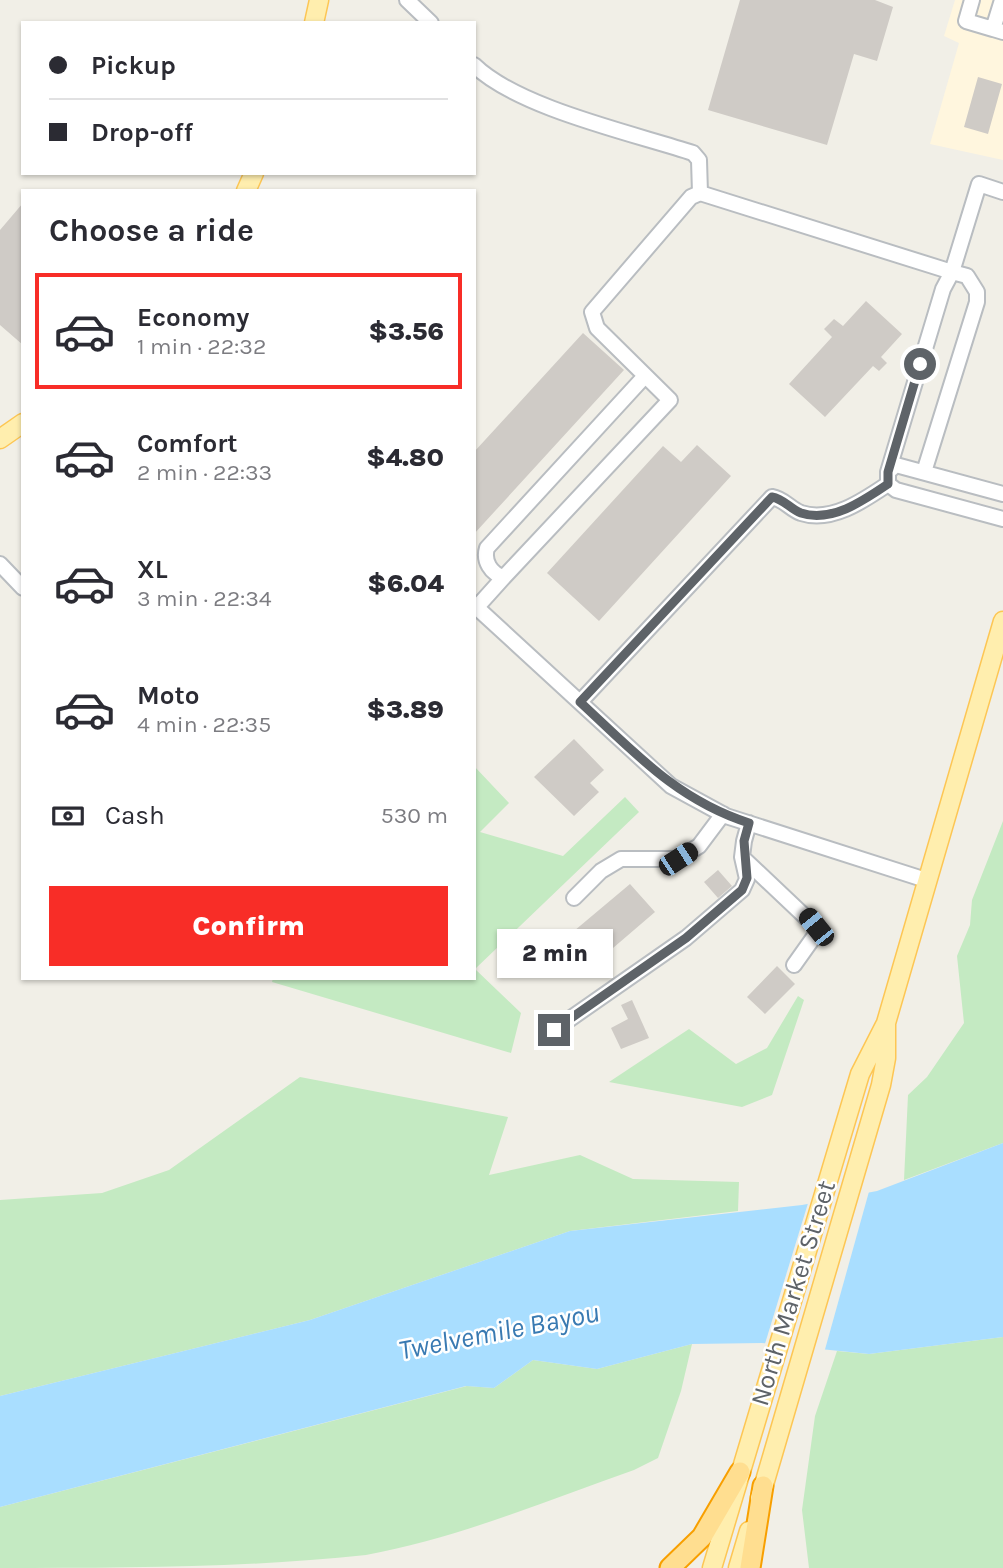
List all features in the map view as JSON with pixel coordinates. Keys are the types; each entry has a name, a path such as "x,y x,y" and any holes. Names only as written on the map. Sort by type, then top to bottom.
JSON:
{"highway":[{"path":"670,1568 702,1537 740,1472"},
{"path":"750,1568 763,1486"}],"main road":[{"path":"315,21 320,0"},
{"path":"0,439 21,424"},
{"name":"North Market Street","path":"712,1568 860,1074 886,1024 1003,621"},
{"name":"North Market Street","path":"738,1568 881,1086 886,1058 886,1024"}],"street":[{"path":"407,0 429,21"},
{"path":"972,0 966,21 998,30 1002,0"},
{"path":"476,67 485,76 525,98 693,153 698,160 700,193"},
{"path":"1003,192 979,184 952,272 943,289 888,478 896,490 1003,519"},
{"path":"476,605 670,400 597,328 592,312 691,197 700,193 967,276 977,292 977,302 923,485 926,498"},
{"path":"504,578 489,566 488,548 645,377"},
{"path":"580,702 772,497 780,499 797,512 818,518 862,502 888,478 897,464 1003,494"},
{"path":"952,505 950,494 957,482"},
{"path":"0,564 21,586"},
{"path":"476,607 671,786 723,814 926,880"},
{"path":"574,898 601,871 621,859 678,859 699,846 723,814"},
{"path":"554,1030 686,938 742,890 747,878 743,857 749,823"},
{"path":"743,857 816,927 816,934 794,965"}],"shaded area":[{"path":"955,0 1003,0 1003,160 930,144 959,43 944,36"}],"green space":[{"path":"476,768 509,803 480,832 563,856 625,797 639,812 476,968"},
{"path":"1003,821 1003,1143 904,1180 908,1095 927,1077 964,1023 957,956 970,925 972,900"},
{"path":"476,970 521,1013 511,1053 272,982 476,980"},
{"path":"798,996 804,1000 772,1095 742,1107 609,1082 689,1029 736,1064 767,1048"},
{"path":"300,1077 508,1117 489,1175 580,1155 633,1179 739,1182 738,1211 570,1231 310,1320 0,1396 0,1200 102,1193 169,1170"},
{"path":"1003,1337 1003,1568 809,1568 802,1510 815,1416 837,1351 869,1354"},
{"path":"692,1344 681,1391 658,1458 634,1470 468,1529 366,1555 275,1563 0,1568 0,1507 467,1386 494,1388 533,1360 597,1369"}],"water":[{"name":"Twelvemile Bayou","path":"1003,1143 1003,1337 869,1354 762,1343 692,1344 597,1369 533,1360 494,1388 466,1386 0,1507 0,1396 310,1320 570,1231 802,1205 877,1191"}],"pier":[{"path":"870,1188 824,1353 764,1347 809,1200"}],"building":[{"path":"740,0 875,0 893,7 877,61 854,54 827,145 708,110"},
{"path":"978,77 1002,84 988,134 964,127"},
{"path":"21,205 21,343 0,325 0,230"},
{"path":"866,301 902,334 881,357 887,363 879,371 873,366 825,417 789,384 832,337 824,329 834,319 843,326"},
{"path":"583,333 624,370 476,532 476,450"},
{"path":"697,445 731,476 599,621 547,573 663,446 681,462"},
{"path":"574,739 604,770 590,783 599,792 574,816 534,777"},
{"path":"718,870 732,886 718,898 704,882"},
{"path":"630,884 655,912 599,960 574,931"},
{"path":"777,966 795,984 765,1014 747,997"},
{"path":"632,1000 649,1038 621,1049 611,1028 628,1019 621,1005"}],"route":[{"path":"554,1030 686,938 742,890 747,878 743,857 749,823 697,803 671,786 580,702 772,497 780,499 797,512 818,518 862,502 888,484 888,472 920,364"}]}
